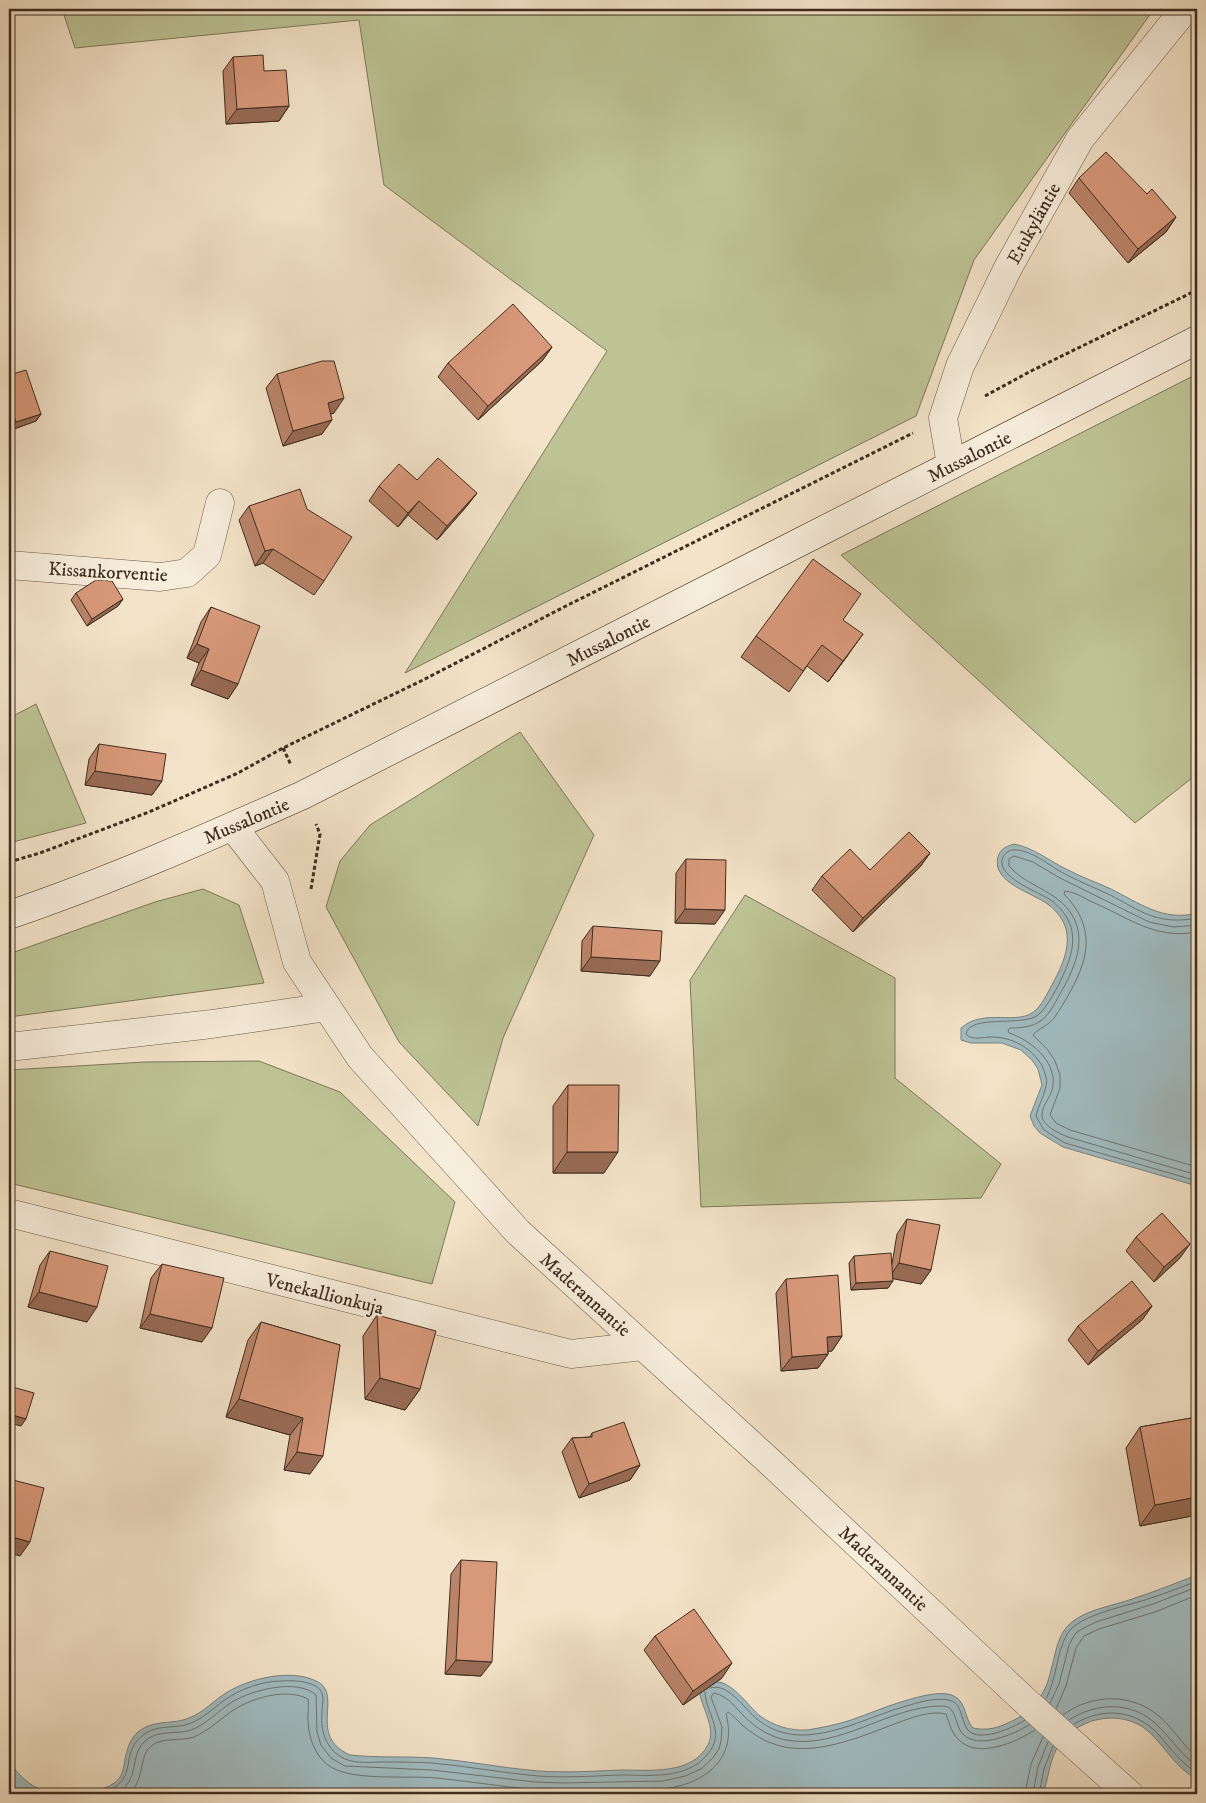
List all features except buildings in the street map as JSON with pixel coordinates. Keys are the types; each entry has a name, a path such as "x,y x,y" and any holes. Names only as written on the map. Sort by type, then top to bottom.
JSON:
{"street":[{"name":"Etukyläntie","path":"951,465 943,418 960,366 1009,266 1080,139 1185,9"},
{"name":"Mussalontie","path":"9,915 64,896 232,827 304,795 1197,340"},
{"name":"Kissankorventie","path":"9,565 160,577 187,573 207,555 220,502"},
{"name":"Maderannantie","path":"232,827 275,881 297,962 360,1057 518,1232 769,1460 1022,1698 1129,1794"},
{"path":"9,1047 212,1024 327,1007"},
{"name":"Venekallionkuja","path":"9,1213 571,1354 643,1346"}],"path":[{"path":"9,862 40,854 149,812 238,773 283,748 423,680 584,597 943,418 1031,371 1197,290"},
{"path":"283,748 320,834 312,887 303,912 289,932"}],"green space":[{"path":"62,9 1154,9 974,260 916,416 405,673 607,351 384,185 359,20 75,48"},
{"path":"1197,374 1197,774 1135,823 841,555"},
{"path":"36,704 86,823 9,843 9,718"},
{"path":"520,732 594,835 503,1038 478,1126 399,1042 326,907 340,861 370,825"},
{"path":"203,889 239,905 264,983 9,1017 9,954 155,902"},
{"path":"745,895 895,978 895,1078 1001,1164 981,1198 701,1207 690,980"},
{"path":"259,1061 340,1092 455,1202 432,1284 9,1183 9,1070 145,1062"}],"water":[{"path":"1014,844 1034,851 1072,872 1152,910 1174,915 1197,913 1197,1186 1063,1147 1040,1133 1034,1126 1030,1116 1042,1085 1038,1069 1032,1060 1021,1050 1002,1043 971,1043 961,1040 961,1028 970,1022 980,1019 1020,1017 1029,1015 1036,1010 1044,1000 1057,975 1066,952 1066,930 1058,914 1049,905 1015,886 1001,874 998,866 999,854 1004,848"},
{"path":"1197,1575 1197,1779 1183,1769 1148,1731 1124,1719 1111,1718 1085,1724 1074,1730 1064,1739 1054,1755 1043,1794 67,1794 103,1789 115,1782 122,1772 130,1742 144,1728 150,1725 189,1718 199,1713 221,1696 247,1683 284,1675 308,1678 318,1682 325,1688 328,1697 330,1738 337,1747 350,1755 433,1758 538,1771 657,1770 670,1769 692,1762 701,1755 708,1745 710,1738 710,1725 699,1690 712,1682 719,1682 732,1688 760,1716 771,1723 788,1729 807,1730 833,1725 917,1697 932,1694 945,1694 958,1699 973,1728 992,1728 1018,1718 1037,1701 1049,1679 1060,1638 1072,1622 1085,1614"},
{"path":"9,1761 29,1783 42,1790 57,1794 9,1794"}]}
